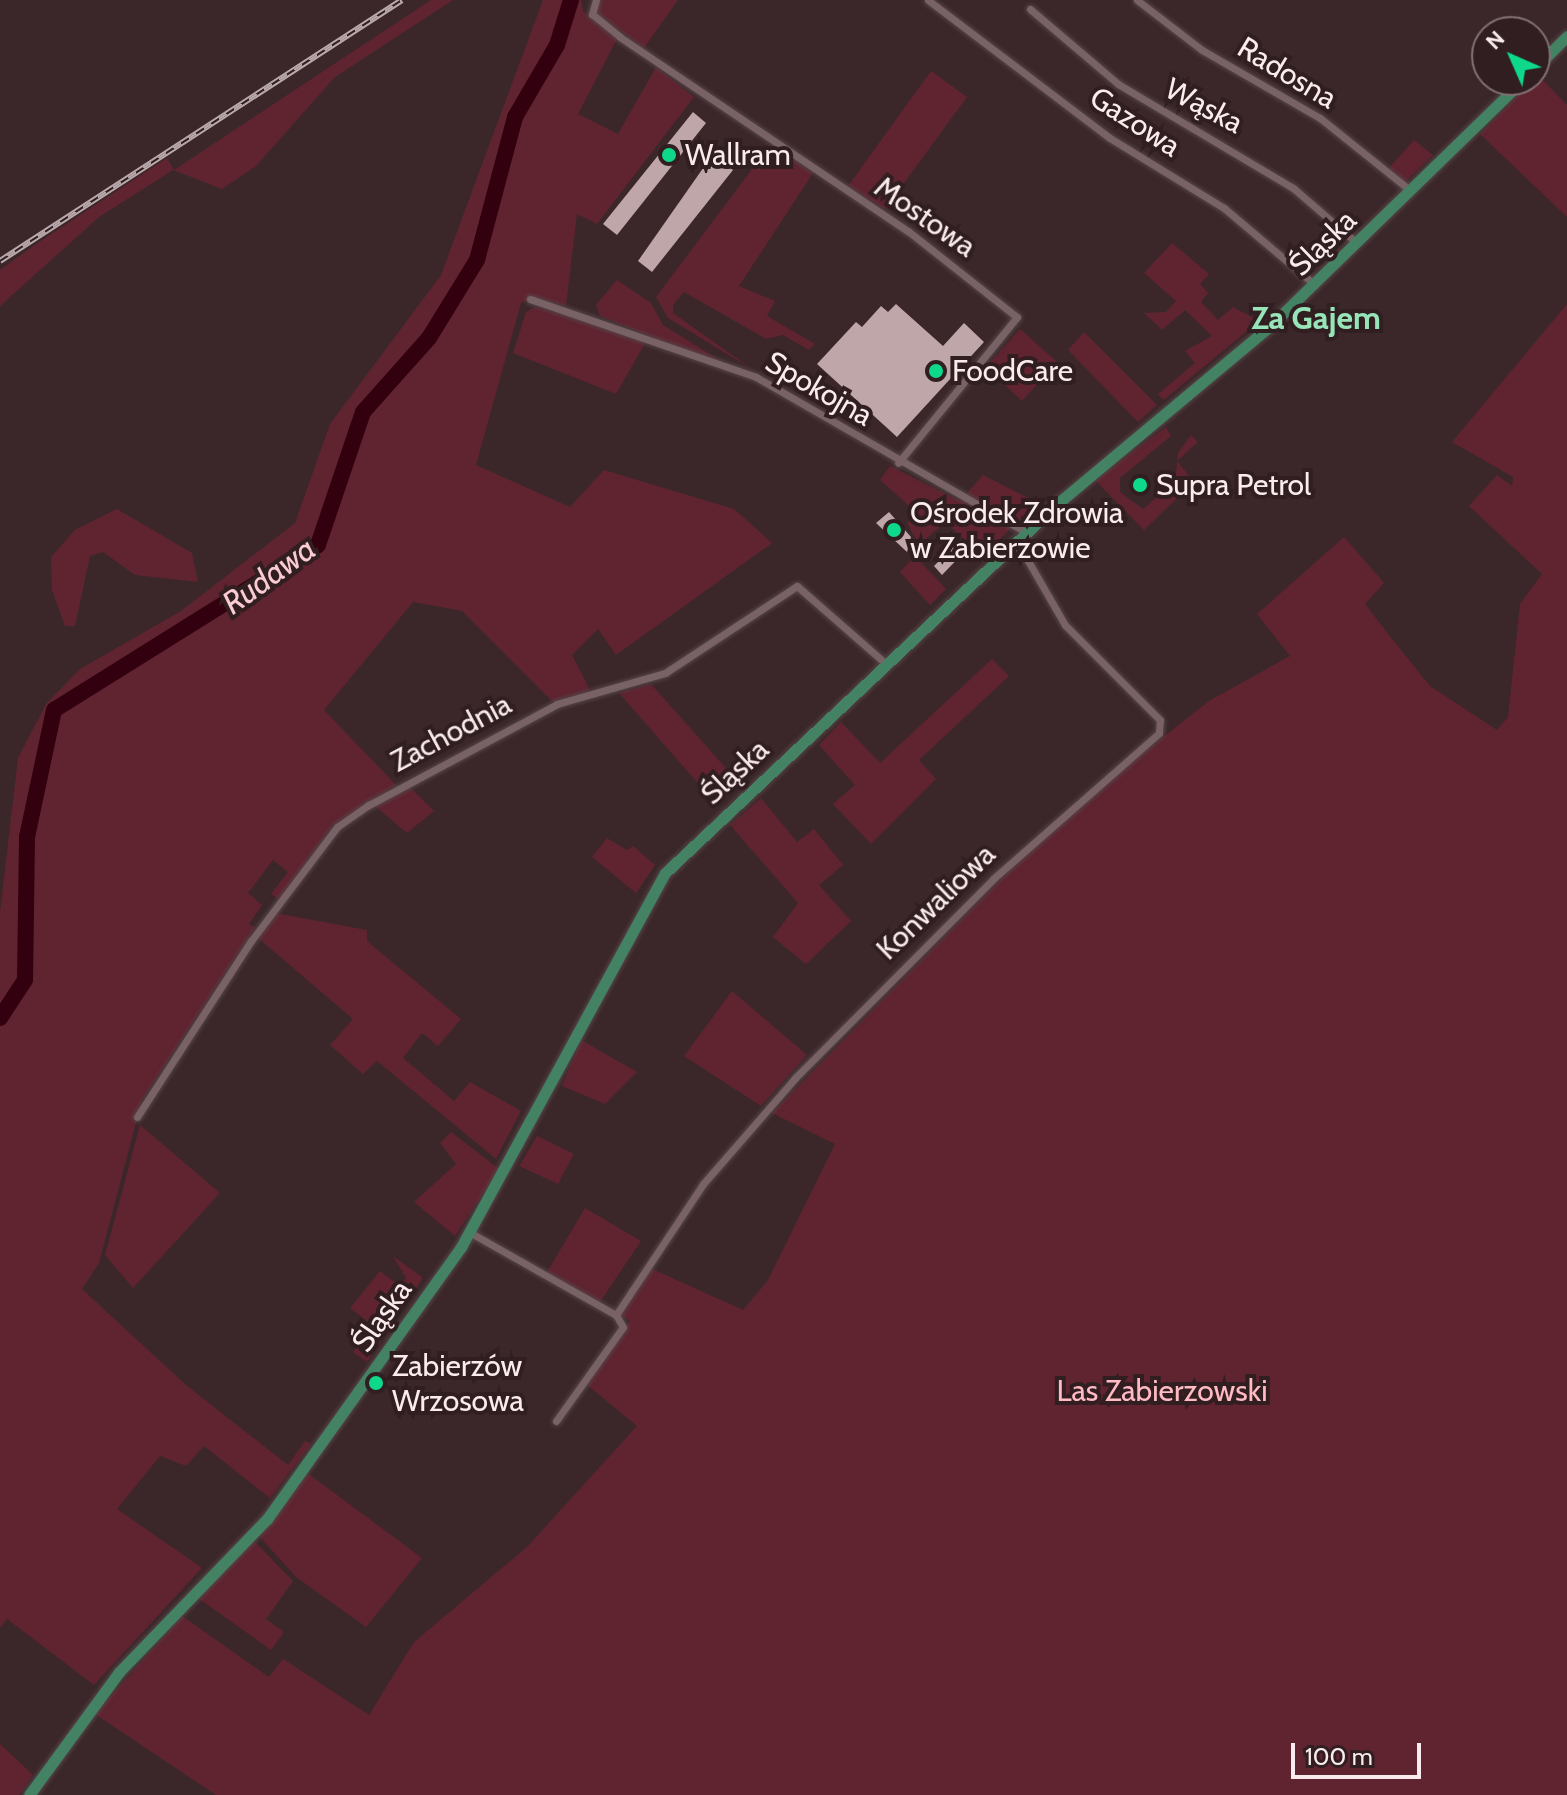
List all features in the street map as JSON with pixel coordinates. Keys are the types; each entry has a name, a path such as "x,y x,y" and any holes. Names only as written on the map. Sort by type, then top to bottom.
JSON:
{"main road":[{"path":"1551,52 1567,36"},
{"name":"Śląska","path":"29,1795 103,1690 267,1519 471,1233 665,873 1017,542 1315,285 1507,96"}],"street":[{"name":"Mostowa","path":"596,0 592,14 908,231 1017,317 898,463"},
{"name":"Gazowa","path":"928,0 1110,138 1224,208 1315,285"},
{"name":"Radosna","path":"1137,0 1202,50 1320,118 1410,190"},
{"name":"Wąska","path":"1030,9 1118,84 1255,162 1357,243"},
{"name":"Spokojna","path":"530,299 756,377 898,463 1027,533"},
{"name":"Konwaliowa","path":"556,1421 623,1327 616,1315 703,1184 822,1048 1048,827 1159,733 1160,720 1065,625 1017,542"},
{"name":"Zachodnia","path":"137,1117 251,941 337,827 369,805 557,704 665,673 797,586 886,664"},
{"path":"471,1233 616,1315"}],"green space":[{"path":"431,0 453,0 335,77 256,166 222,189 173,170 99,217 0,306 0,270 36,244 167,158 174,170"},
{"path":"543,0 581,0 583,11 617,39 578,114 618,134 656,67 694,97 597,224 577,214 566,306 534,298 521,303 476,465 570,507 604,470 734,509 772,543 616,655 598,629 572,655 590,690 553,702 462,611 413,602 324,710 396,785 333,825 279,900 271,894 288,872 273,860 248,893 262,905 249,924 255,927 142,1100 99,1263 82,1289 186,1385 288,1465 305,1441 311,1444 270,1498 204,1446 186,1466 160,1456 117,1509 202,1568 94,1685 7,1619 0,1628 0,912 18,758 46,704 80,669 181,611 295,523 330,424 441,275"},
{"path":"598,0 678,0 644,48 595,12"},
{"path":"931,71 967,97 885,209 848,186"},
{"path":"1551,88 1567,105 1567,217 1480,134 1517,96 1551,96"},
{"path":"1414,140 1433,155 1405,182 1389,168"},
{"path":"771,144 813,173 739,286 775,301 767,316 815,344 809,350 783,335 766,339 684,292 673,305 673,313 753,370 668,318 656,297"},
{"path":"1172,243 1209,274 1200,284 1208,293 1201,302 1218,320 1233,307 1259,321 1164,400 1158,394 1195,363 1185,351 1212,336 1185,310 1162,330 1144,313 1166,312 1176,301 1144,273"},
{"path":"617,280 651,303 663,325 737,371 600,316 596,305"},
{"name":"Las Zabierzowski","path":"1567,304 1567,1795 216,1795 95,1714 182,1616 269,1677 283,1659 369,1715 414,1642 527,1547 637,1426 586,1384 630,1321 617,1313 650,1268 743,1310 768,1280 835,1144 772,1113 1064,815 1209,701 1290,656 1257,614 1344,537 1384,583 1365,604 1393,640 1430,686 1497,730 1508,717 1520,604 1542,574 1469,506 1497,475 1512,486 1513,477 1452,442"},
{"path":"535,307 648,338 616,394 513,353 526,312"},
{"path":"1020,329 1057,362 1022,401 986,367"},
{"path":"1084,332 1157,405 1138,422 1068,350"},
{"path":"1166,427 1171,436 1120,478 1120,492 1143,509 1175,482 1177,461 1194,482 1144,530 1095,480"},
{"path":"1191,435 1198,442 1177,461 1178,453"},
{"path":"890,466 960,501 983,475 1038,503 983,555 945,522 919,545 907,523 917,513 880,480"},
{"path":"117,509 192,553 198,582 135,575 103,552 90,556 75,626 65,626 52,590 51,557 75,530"},
{"path":"915,556 946,589 930,605 900,572"},
{"path":"992,659 1009,676 919,760 936,779 871,844 833,804 855,785 819,745 841,722 880,763"},
{"path":"651,684 740,784 717,805 619,693"},
{"path":"411,788 434,811 407,833 375,806"},
{"path":"761,798 797,842 814,829 843,865 819,885 851,921 806,964 773,937 798,903 730,825"},
{"path":"607,838 627,850 633,846 655,865 636,893 592,857"},
{"path":"275,913 367,930 367,941 461,1019 438,1046 422,1033 403,1058 454,1101 470,1082 521,1111 496,1159 377,1061 363,1074 330,1045 353,1019 258,938"},
{"path":"732,991 807,1055 761,1106 684,1056"},
{"path":"581,1040 637,1072 605,1104 562,1086"},
{"path":"140,1125 220,1193 133,1288 105,1255"},
{"path":"451,1132 499,1169 455,1236 414,1202 456,1164 440,1143"},
{"path":"537,1136 574,1154 558,1184 519,1166"},
{"path":"585,1208 641,1241 600,1302 547,1272"},
{"path":"393,1256 423,1278 367,1362 353,1352 372,1325 350,1308 380,1271 400,1286 406,1278"},
{"path":"306,1472 422,1558 366,1627 296,1577 259,1536"},
{"path":"254,1541 293,1581 266,1619 284,1632 271,1650 198,1598"},
{"path":"0,1744 33,1775 19,1795 0,1795"}],"building":[{"name":"Wallram","path":"693,112 706,123 617,235 603,224"},
{"name":"Wallram","path":"713,154 733,170 652,272 638,261"},
{"name":"FoodCare","path":"896,304 943,346 964,323 984,342 897,437 817,364 856,322 862,327 881,306 888,312"},
{"name":"Ośrodek Zdrowia w Zabierzowie","path":"889,512 911,537 907,552 876,523"},
{"path":"961,539 969,547 942,575 934,566"}],"waterway":[{"name":"Rudawa","path":"0,1018 25,980 27,837 54,710 318,545 363,412 429,338 477,260 515,117 557,45 571,0"}],"railway":[{"path":"0,261 402,0"}],"place":[{"name":"Wallram","path":"669,155"},
{"name":"FoodCare","path":"936,371"},
{"name":"Supra Petrol","path":"1140,485"},
{"name":"Ośrodek Zdrowia w Zabierzowie","path":"894,530"},
{"name":"Zabierzów Wrzosowa","path":"376,1383"}],"district":[{"name":"Za Gajem","path":"1316,318"}]}
